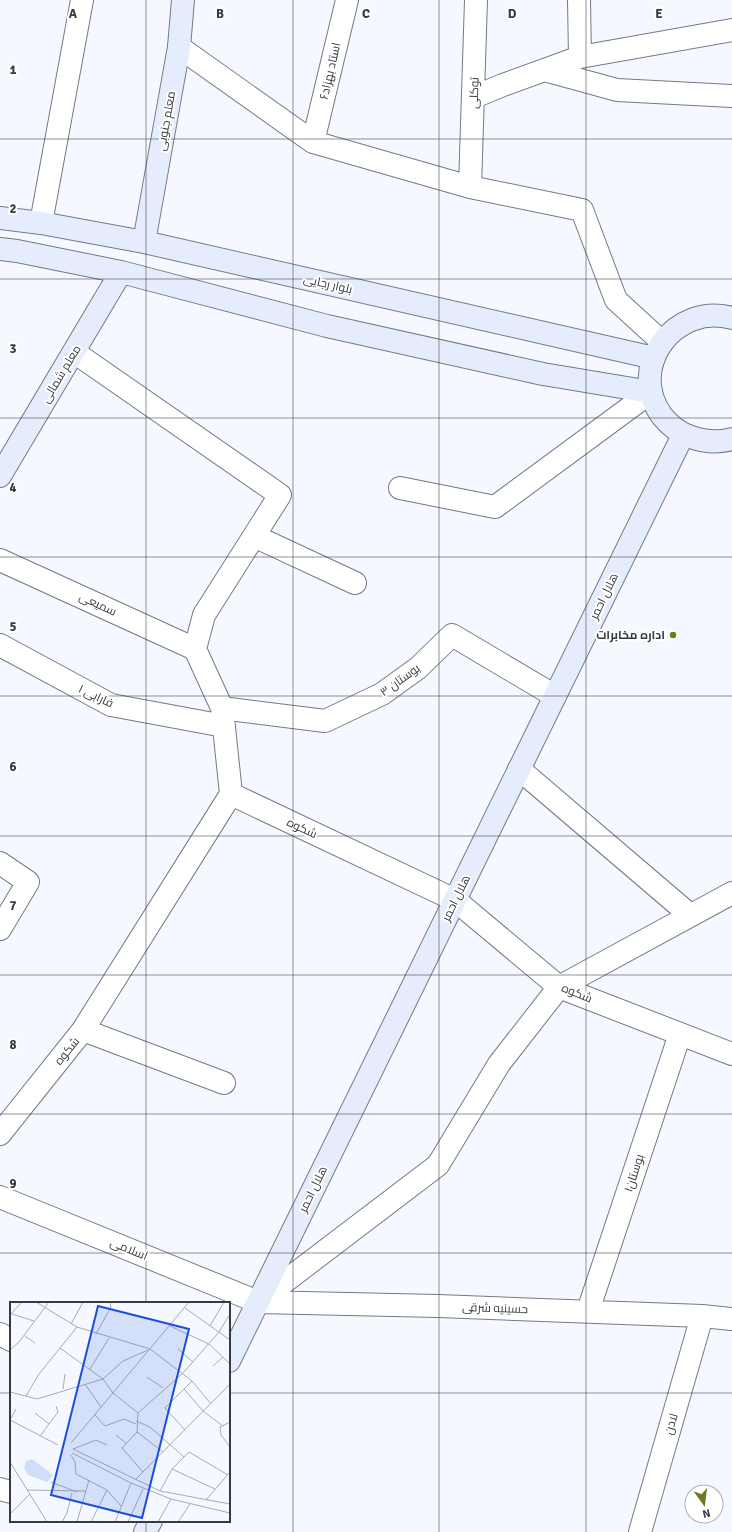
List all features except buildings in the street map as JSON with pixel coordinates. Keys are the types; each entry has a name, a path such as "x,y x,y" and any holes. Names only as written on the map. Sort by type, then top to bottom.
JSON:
{"main road":[{"name":"معلم جنوبی","path":"144,242 179,48 183,0"},
{"name":"بلوار رجایی","path":"0,218 41,223 144,242 658,350"},
{"path":"0,249 17,251 121,272 327,326 543,374 651,392"},
{"name":"معلم شمالی","path":"0,476 121,272"},
{"path":"732,318 721,315 699,317 680,325 658,350 650,374 651,392 657,409 668,424 683,435 702,441 722,442 732,439"},
{"name":"هلال احمر","path":"230,1359 683,435"},
{"path":"145,1532 150,1522"}],"street":[{"path":"41,223 82,0"},
{"name":"استاد بهزاد۶","path":"313,142 347,0"},
{"name":"توکلی","path":"470,186 476,0"},
{"path":"579,0 580,57"},
{"path":"474,97 580,57 732,30"},
{"path":"179,48 313,142 470,186 582,210 616,300 658,350"},
{"path":"544,70 617,90 732,96"},
{"path":"74,352 280,494 204,615 195,649 223,717 231,794"},
{"path":"400,488 495,507 651,392"},
{"path":"254,536 355,583"},
{"name":"سمیعی","path":"0,560 195,649"},
{"name":"بوستان ٣","path":"223,717 325,721 382,694 418,668 452,635 555,696"},
{"name":"فارابی ۱","path":"0,646 111,705 223,717"},
{"path":"519,769 690,915"},
{"name":"شکوه","path":"0,1134 83,1030 231,794 455,900 559,986 732,1054"},
{"path":"0,863 28,882 0,929"},
{"path":"258,1302 438,1164 500,1064 559,986 732,893"},
{"path":"83,1030 224,1083"},
{"name":"بوستان۱","path":"588,1311 680,1034"},
{"name":"اسلامی","path":"0,1197 258,1302"},
{"name":"حسینیه شرقی","path":"258,1302 588,1311 702,1316 732,1319"},
{"name":"لادن","path":"640,1532 702,1316"},
{"path":"0,1334 10,1339"},
{"path":"0,1489 10,1492"}],"place":[{"name":"اداره مخابرات","path":"673,635"}]}
